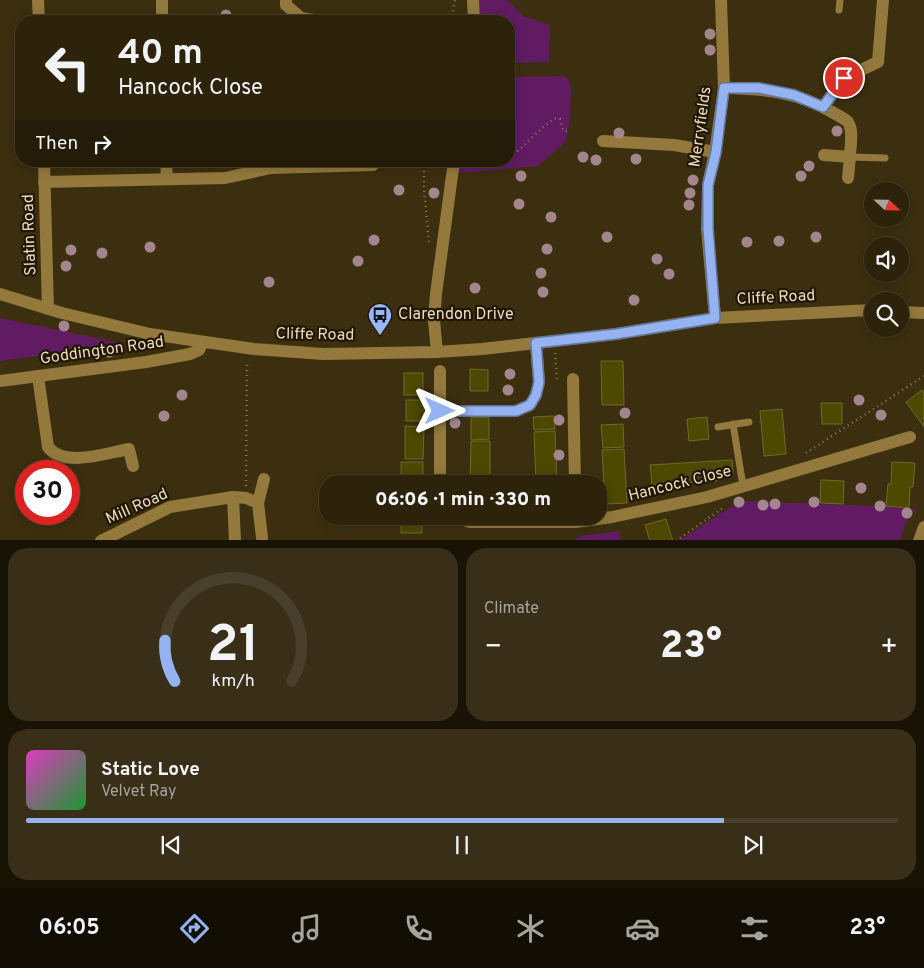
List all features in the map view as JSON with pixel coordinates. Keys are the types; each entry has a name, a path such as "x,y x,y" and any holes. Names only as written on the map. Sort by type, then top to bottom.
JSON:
{"street":[{"path":"38,0 39,15"},
{"path":"162,0 162,15"},
{"path":"286,0 286,5 298,15"},
{"path":"474,0 474,15"},
{"name":"Merryfields","path":"715,318 708,229 708,185 716,152 724,88 721,0"},
{"path":"823,107 844,78 878,62 883,0"},
{"path":"724,88 759,88 794,95 823,107 842,118 848,123 851,132 848,178"},
{"path":"604,141 674,145 716,152"},
{"path":"824,155 850,156"},
{"name":"Slatin Road","path":"44,167 48,309"},
{"path":"166,167 167,179"},
{"path":"44,182 225,178 271,168 296,167"},
{"path":"437,352 434,320 436,294 457,167"},
{"name":"Cliffe Road","path":"0,294 48,309 136,331 247,348 323,354 437,352 555,342 715,318 864,310"},
{"path":"909,312 924,313"},
{"name":"Goddington Road","path":"0,381 146,362 190,354 200,349 203,342"},
{"path":"440,411 516,411 530,405 536,395 539,382 536,343"},
{"path":"440,371 440,475"},
{"path":"38,376 48,447 53,454 64,458 76,459 129,449 133,466"},
{"path":"573,380 575,475"},
{"name":"Hancock Close","path":"607,517 707,498 910,437"},
{"path":"262,538 258,503 264,479"},
{"path":"233,497 235,540"},
{"name":"Mill Road","path":"101,540 170,507 233,497 246,498 258,503"},
{"path":"919,540 924,527"}],"lane":[{"path":"839,10 840,0"},
{"path":"850,156 886,158"},
{"path":"718,428 749,422"},
{"path":"734,424 743,486"}],"path":[{"path":"452,15 455,0"},
{"path":"515,152 556,118 560,119 564,131 569,131"},
{"path":"424,167 424,188 430,250"},
{"path":"555,342 557,380 573,380"},
{"path":"246,498 247,348"},
{"path":"798,458 924,376"},
{"path":"676,540 725,507"}],"shaded area":[{"path":"479,0 507,0 523,16 550,25 549,62 515,63 515,15 479,15"},
{"path":"565,76 571,88 570,119 566,140 538,166 458,173 459,167 515,167 515,77"},
{"path":"0,318 126,344 0,361"},
{"path":"740,501 874,506 917,510 909,514 900,540 680,540"},
{"path":"620,531 620,540 576,540 580,536"}],"building":[{"path":"601,361 623,361 624,405 602,405"},
{"path":"470,369 488,370 488,391 470,391"},
{"path":"404,373 423,373 423,395 404,395"},
{"path":"922,390 924,393 924,427 906,402"},
{"path":"406,400 424,400 424,421 406,421"},
{"path":"821,403 842,403 842,424 822,424"},
{"path":"782,409 786,454 764,456 760,411"},
{"path":"554,416 555,429 534,430 533,417"},
{"path":"471,417 489,417 489,439 471,440"},
{"path":"707,417 709,439 689,441 687,419"},
{"path":"623,424 624,447 603,448 601,425"},
{"path":"405,426 424,427 423,459 405,459"},
{"path":"555,431 557,475 536,475 534,432"},
{"path":"471,441 490,441 490,475 470,475"},
{"path":"624,449 627,503 607,504 607,475 603,475 602,450"},
{"path":"732,460 733,472 716,473 717,481 652,485 650,465"},
{"path":"401,462 423,462 423,475 401,475"},
{"path":"892,462 915,463 913,487 910,487 909,508 886,506 888,484 891,484"},
{"path":"821,480 844,481 843,504 820,503"},
{"path":"666,519 673,540 650,540 645,525"},
{"path":"401,525 422,525 422,533 401,533"}],"place":[{"name":"Clarendon Drive","path":"380,336"}],"route":[{"path":"440,411 516,411 530,405 536,395 539,382 536,343 616,334 715,318 708,229 708,185 716,152 724,88 759,88 794,95 823,107 844,78"}]}
